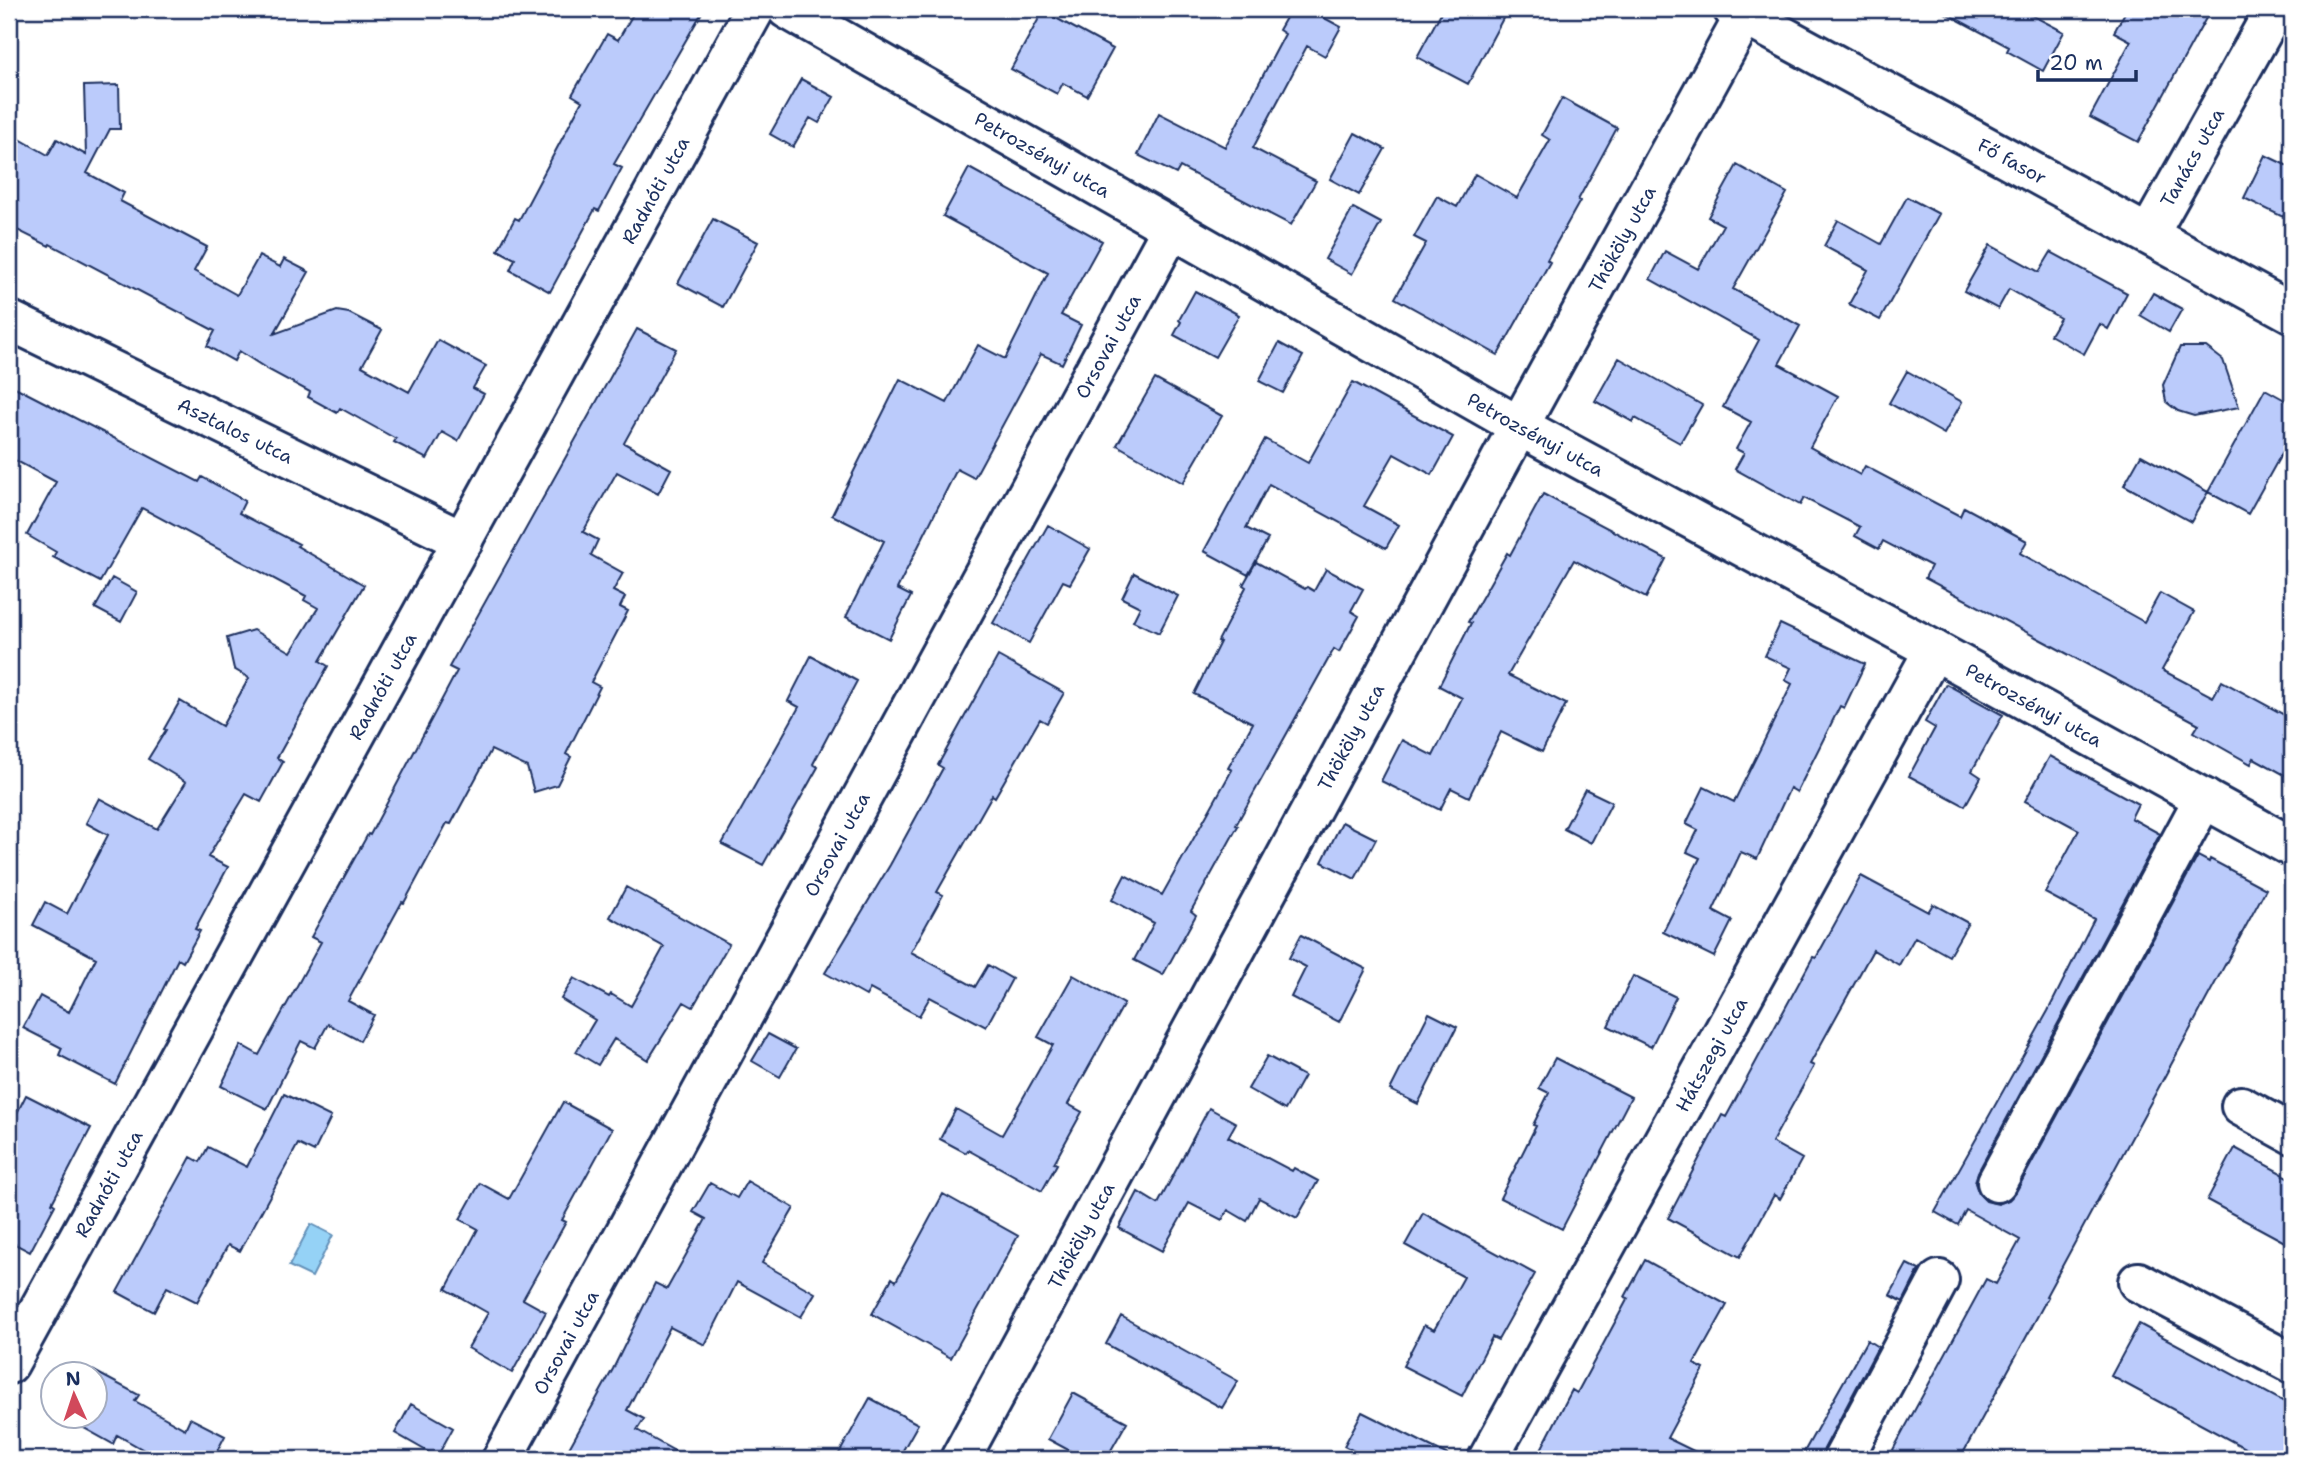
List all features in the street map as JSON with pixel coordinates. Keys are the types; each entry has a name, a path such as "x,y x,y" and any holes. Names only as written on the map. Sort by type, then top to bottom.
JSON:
{"street":[{"name":"Radnóti utca","path":"9,1364 755,9"},
{"name":"Petrozsényi utca","path":"787,9 1519,426 1934,650 2292,848"},
{"name":"Tanács utca","path":"2149,234 2275,9"},
{"name":"Fő fasor","path":"1739,12 2292,313"},
{"name":"Thököly utca","path":"960,1459 1519,426 1739,12"},
{"name":"Orsovai utca","path":"502,1459 1172,228"},
{"name":"Asztalos utca","path":"9,320 463,541"},
{"name":"Hátszegi utca","path":"1488,1459 1934,650"},
{"path":"1997,1182 2204,798"},
{"path":"2241,1106 2292,1134"},
{"path":"1843,1459 1940,1280"},
{"path":"2138,1282 2292,1363"}],"water":[{"path":"311,1224 333,1235 312,1277 289,1266"}],"building":[{"path":"636,9 704,9 614,164 622,168 599,211 595,209 550,292 510,270 515,259 498,250 515,218 519,220 582,101 572,95 607,34 618,40"},
{"path":"1291,9 1308,9 1341,27 1325,56 1307,46 1253,148 1316,181 1291,225 1180,167 1176,174 1138,155 1159,113 1225,147 1285,34 1279,30"},
{"path":"1443,9 1508,9 1468,84 1417,57"},
{"path":"1938,9 2020,9 2064,32 2043,71 2007,51 2009,47"},
{"path":"2127,9 2211,9 2138,142 2090,117 2131,41 2114,32"},
{"path":"1043,11 1113,49 1087,96 1063,83 1057,94 1011,69"},
{"path":"801,79 834,97 819,123 810,118 793,147 770,134"},
{"path":"119,85 120,129 110,129 87,173 124,193 120,201 207,247 194,271 237,295 259,256 280,267 284,259 309,272 274,334 337,311 349,313 382,330 362,366 409,392 438,340 486,366 473,388 484,394 458,441 442,432 427,459 340,408 337,413 308,397 310,392 239,351 234,361 207,346 215,331 50,244 49,246 9,226 9,133 48,155 57,139 86,155 84,86"},
{"path":"1562,98 1617,128 1547,260 1550,262 1498,355 1395,298 1426,243 1414,237 1437,196 1457,207 1475,174 1517,198 1550,140 1542,135"},
{"path":"1355,133 1385,149 1359,195 1330,179"},
{"path":"2265,155 2292,168 2292,198 2283,217 2244,198"},
{"path":"1737,165 1787,193 1733,289 1800,326 1779,364 1838,396 1810,447 1860,475 1865,466 1960,516 1964,507 2027,541 2020,553 2144,622 2160,593 2194,612 2162,670 2213,697 2222,681 2292,719 2292,779 2254,758 2251,764 2194,732 2199,724 1925,578 1931,566 1883,541 1879,549 1855,536 1860,527 1804,498 1800,505 1735,469 1744,453 1736,449 1751,422 1723,407 1759,340 1650,279 1665,251 1698,269 1723,225 1708,217"},
{"path":"969,168 1102,241 1061,315 1081,325 1062,364 1041,354 974,478 957,469 897,589 911,596 889,639 846,617 884,541 832,515 900,379 947,403 978,345 1005,359 1048,273 943,216"},
{"path":"1907,197 1939,214 1880,320 1849,304 1868,270 1824,246 1838,220 1881,244"},
{"path":"1353,208 1381,223 1352,274 1325,259"},
{"path":"713,219 758,242 723,307 678,283"},
{"path":"1990,245 2039,272 2051,252 2127,293 2108,329 2100,324 2084,354 2050,335 2060,318 2009,289 1998,309 1964,291"},
{"path":"1195,291 1239,315 1215,357 1174,335"},
{"path":"2153,293 2182,309 2169,332 2140,315"},
{"path":"637,329 676,349 624,443 671,469 658,494 617,472 583,532 598,540 591,555 623,573 613,591 625,597 620,607 628,611 591,682 600,687 566,754 571,757 557,785 534,792 527,767 491,750 348,1001 374,1015 360,1041 328,1024 315,1048 301,1041 267,1109 221,1086 241,1045 259,1055 321,942 311,937 368,834 370,835 457,671 449,667"},
{"path":"1279,343 1303,356 1283,393 1259,381"},
{"path":"2180,347 2206,347 2223,360 2239,407 2194,416 2178,411 2166,402 2163,385"},
{"path":"1619,358 1702,405 1680,443 1635,418 1633,422 1595,401"},
{"path":"1907,371 1962,402 1944,434 1889,403"},
{"path":"1155,379 1222,416 1183,483 1117,445"},
{"path":"1353,382 1453,437 1432,475 1394,454 1364,506 1399,525 1386,548 1269,484 1246,528 1268,539 1248,575 1204,551 1265,439 1308,463"},
{"path":"9,384 199,482 202,477 245,501 239,513 299,544 297,546 364,585 320,661 328,666 277,758 283,762 261,802 246,794 208,857 228,867 195,929 200,931 183,962 178,959 115,1084 59,1055 62,1048 23,1028 40,996 69,1012 96,958 33,925 45,902 67,914 108,835 86,823 99,798 157,829 186,782 148,759 180,701 222,726 249,678 234,669 227,638 253,630 291,652 318,608 304,600 306,596 142,508 100,582 53,557 56,552 27,535 56,482 9,457"},
{"path":"2265,389 2292,404 2292,435 2248,514 2208,492"},
{"path":"2141,455 2208,492 2191,522 2124,485"},
{"path":"1543,494 1666,559 1646,598 1574,560 1508,675 1566,704 1542,752 1501,732 1469,797 1451,788 1440,810 1381,781 1402,740 1433,756 1462,698 1439,686 1471,623 1468,622 1507,553 1510,555"},
{"path":"1048,525 1090,549 1070,584 1063,581 1029,643 993,623"},
{"path":"1256,562 1305,589 1307,587 1314,591 1326,569 1363,589 1351,611 1359,616 1339,652 1334,649 1236,825 1238,826 1191,911 1196,915 1163,975 1134,960 1154,923 1112,900 1125,875 1162,895 1232,770 1228,768 1253,723 1194,694"},
{"path":"1134,573 1178,596 1159,633 1133,621 1140,607 1122,598"},
{"path":"112,578 137,592 121,622 95,608"},
{"path":"1780,624 1865,664 1844,708 1840,706 1797,792 1790,788 1757,859 1741,852 1713,911 1732,921 1714,957 1663,932 1700,858 1687,852 1698,830 1686,824 1704,787 1734,802 1792,684 1785,680 1791,668 1765,656"},
{"path":"811,656 857,681 813,764 818,767 763,865 722,844 799,707 788,701"},
{"path":"998,656 1064,693 1047,723 1040,719 995,797 992,795 937,892 943,895 911,952 975,987 988,965 1012,979 986,1027 930,997 919,1016 870,989 866,996 825,973 890,865 943,768 938,765"},
{"path":"1946,684 2003,715 1972,771 1981,777 1965,806 1909,776 1935,728 1925,722"},
{"path":"2050,756 2138,804 2131,818 2160,834 1978,1172 1975,1183 1979,1194 1986,1201 1998,1204 2009,1200 2016,1192 2198,856 2209,862 2210,859 2266,889 1960,1459 1888,1459 1986,1279 1996,1284 2020,1240 1966,1210 1958,1225 1935,1212 2048,1011 2094,919 2045,893 2079,830 2025,801"},
{"path":"1585,789 1612,802 1591,843 1564,829"},
{"path":"1342,822 1376,839 1355,879 1322,862"},
{"path":"1861,876 1928,912 1933,904 1968,923 1949,956 1915,937 1899,965 1873,950 1810,1064 1814,1066 1772,1142 1802,1159 1780,1199 1774,1195 1740,1257 1668,1218 1722,1115 1726,1117 1813,957 1816,958"},
{"path":"626,887 729,944 693,1007 684,1002 648,1060 614,1039 598,1065 576,1052 595,1020 561,999 574,978 631,1006 664,947 610,917"},
{"path":"1301,935 1366,969 1339,1022 1291,997 1306,967 1289,958"},
{"path":"1073,975 1124,1004 1068,1104 1082,1112 1042,1191 968,1150 966,1153 940,1139 956,1109 1002,1135 1053,1045 1038,1037"},
{"path":"1633,976 1676,997 1651,1047 1608,1026"},
{"path":"1429,1013 1457,1027 1418,1104 1390,1090"},
{"path":"768,1034 796,1049 780,1077 752,1061"},
{"path":"1267,1056 1304,1076 1285,1110 1248,1089"},
{"path":"1555,1058 1631,1097 1562,1229 1500,1198 1536,1126 1533,1125 1549,1093 1539,1088"},
{"path":"284,1094 331,1117 314,1152 298,1144 240,1251 228,1245 197,1302 167,1287 154,1312 117,1292 191,1157 200,1162 208,1147 247,1167"},
{"path":"26,1095 91,1128 30,1252 9,1241 9,1129"},
{"path":"563,1102 612,1129 562,1220 566,1222 523,1299 546,1312 512,1373 468,1348 488,1313 446,1289 478,1229 460,1219 480,1183 509,1199"},
{"path":"1209,1108 1236,1123 1228,1137 1292,1171 1294,1168 1318,1181 1297,1218 1259,1198 1247,1221 1228,1210 1222,1220 1189,1203 1162,1251 1119,1228 1138,1192 1158,1204"},
{"path":"2235,1148 2292,1179 2292,1246 2207,1200"},
{"path":"747,1181 794,1208 762,1263 815,1293 801,1317 737,1282 705,1345 670,1327 627,1410 644,1419 637,1430 689,1459 563,1459 613,1369 655,1283 667,1289 706,1219 693,1212 710,1183 737,1198"},
{"path":"943,1194 1018,1236 951,1358 872,1314 892,1278 896,1281"},
{"path":"1423,1213 1535,1274 1498,1340 1492,1337 1462,1396 1403,1366 1424,1325 1434,1330 1464,1277 1405,1245"},
{"path":"1645,1260 1727,1305 1694,1364 1704,1369 1667,1438 1710,1459 1536,1459 1572,1390 1577,1393 1628,1298 1625,1297"},
{"path":"1907,1264 1919,1270 1903,1302 1890,1295"},
{"path":"1121,1316 1238,1381 1222,1408 1106,1344"},
{"path":"2139,1324 2292,1406 2292,1459 2265,1459 2111,1376"},
{"path":"1867,1340 1878,1347 1821,1459 1800,1459"},
{"path":"108,1378 139,1395 135,1401 185,1429 190,1418 225,1436 213,1459 160,1459 117,1435 113,1444 88,1430 108,1430"},
{"path":"1073,1393 1127,1422 1106,1459 1085,1459 1048,1439"},
{"path":"870,1398 918,1424 898,1459 836,1459"},
{"path":"411,1404 453,1428 437,1457 395,1433"},
{"path":"1362,1412 1456,1459 1370,1459 1344,1446"}]}
